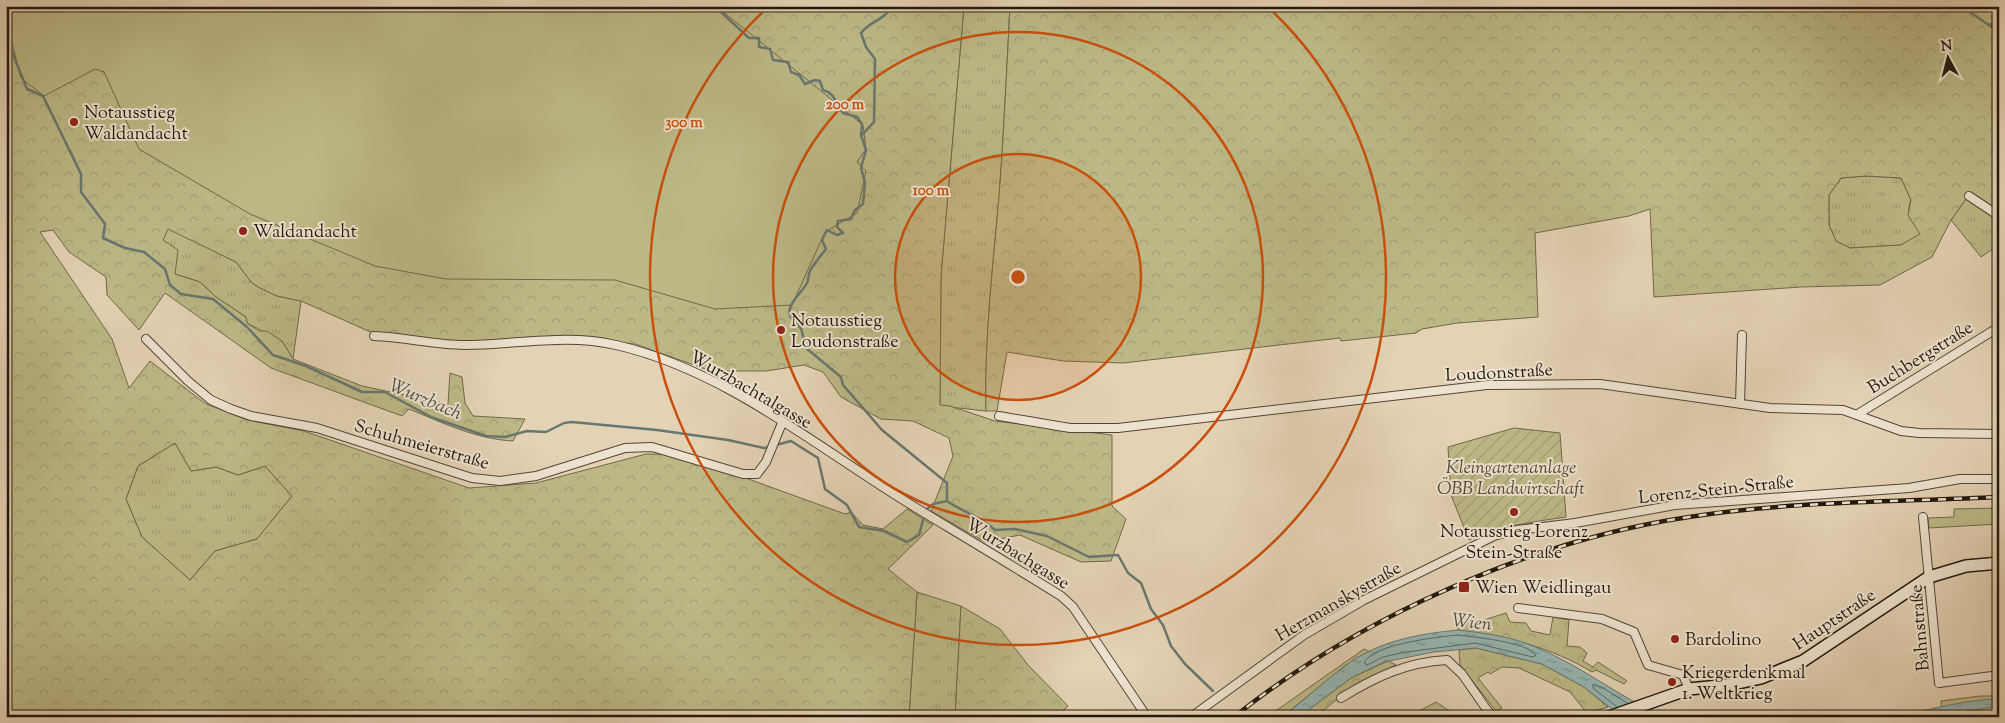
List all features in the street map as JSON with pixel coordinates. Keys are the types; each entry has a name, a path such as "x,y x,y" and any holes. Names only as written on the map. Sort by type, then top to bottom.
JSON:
{"main road":[{"name":"Hauptstraße","path":"1609,717 1688,690 1738,683 1794,666 1929,577 1966,566 1999,563"}],"street":[{"path":"1969,196 1999,216"},
{"name":"Buchbergstraße","path":"1858,414 1999,326"},
{"path":"1740,404 1742,335"},
{"name":"Wurzbachtalgasse","path":"374,336 465,345 546,340 614,344 648,353 696,373 745,399 936,519"},
{"name":"Schuhmeierstraße","path":"146,339 188,381 211,400 232,410 252,416 317,428 472,478 500,481 536,476 625,448 652,447 743,474 757,474 766,462 782,423"},
{"name":"Loudonstraße","path":"998,416 1070,428 1118,428 1487,385 1600,384 1770,408 1843,410 1910,432 1999,434"},
{"name":"Lorenz-Stein-Straße","path":"1471,546 1494,536 1517,530 1575,524 1675,505 1909,488 1948,480 1999,479"},
{"name":"Bahnstraße","path":"1924,518 1939,683 1992,676"},
{"name":"Wurzbachgasse","path":"936,519 1061,596 1073,607 1148,717"},
{"name":"Herzmanskystraße","path":"1191,717 1213,699 1304,635 1364,600 1471,546"},
{"path":"1518,608 1602,619 1634,632 1648,665 1684,675 1688,690"},
{"path":"1342,698 1370,680 1403,667 1426,661 1446,660 1462,674 1492,717"}],"green space":[{"path":"6,6 964,6 941,276 940,405 950,406 995,421 1112,435 1112,506 1126,519 1111,561 1081,562 1020,535 985,542 931,511 953,456 949,438 913,421 881,419 841,397 823,372 804,365 766,371 711,371 635,344 555,338 458,345 375,334 301,301 277,296 260,288 252,283 236,262 168,229 163,240 178,250 175,274 200,282 216,297 246,317 247,323 259,331 267,331 282,341 293,359 362,386 448,404 450,373 462,377 465,403 473,416 525,419 513,441 499,440 473,434 409,409 402,416 271,368 165,293 139,330 107,295 106,277 69,252 53,230 40,232 112,339 129,388 150,361 206,404 248,420 304,431 469,488 536,483 646,454 663,454 729,472 845,514 851,512 863,525 883,529 907,509 933,525 888,569 917,592 909,717 6,717","holes":["175,443 191,471 216,467 238,475 265,466 292,496 257,539 215,551 190,580 142,537 126,499 138,466"]},
{"path":"6,6 723,6 721,10 863,125 866,149 857,162 866,171 857,213 825,232 792,305 715,309 615,280 446,279 375,266 250,214 139,149 104,72 95,69 44,96 21,78 11,39 6,37"},
{"path":"964,6 1010,6 1000,184 986,354 986,411 940,406 941,276"},
{"path":"1010,6 1993,6 1999,11 1999,211 1972,196 1966,199 1951,220 1932,257 1880,285 1801,287 1654,297 1650,209 1629,216 1535,233 1538,317 1457,323 1422,329 1416,333 1341,341 1340,338 1123,363 1063,361 1007,352 997,411 986,411 986,354 1000,184","holes":["1866,176 1901,178 1911,200 1908,215 1920,234 1901,245 1850,248 1836,241 1829,225 1829,195 1841,178"]},
{"path":"1866,176 1901,178 1911,200 1909,214 1921,234 1901,245 1850,248 1836,241 1829,225 1829,195 1841,178"},
{"path":"1972,196 1999,211 1999,245 1981,257 1951,220 1966,199"},
{"path":"168,228 236,262 252,283 260,288 277,296 301,301 293,359 282,341 247,323 246,317 216,297 200,282 175,274 163,240"},
{"name":"Kleingartenanlage ÖBB Landwirtschaft","path":"1514,428 1560,433 1566,517 1504,528 1469,540 1451,495 1448,447"},
{"path":"175,443 191,471 216,467 238,475 265,466 292,496 257,539 215,551 190,580 142,537 126,499 138,466"},
{"path":"1999,508 1999,524 1929,528 1928,518 1954,517 1954,509"},
{"path":"917,592 961,606 955,717 909,717"},
{"path":"961,606 1000,629 1028,665 1068,706 1056,717 1047,717 1041,711 1033,717 955,717"},
{"path":"1506,613 1510,622 1526,623 1531,631 1550,635 1553,617 1569,620 1567,646 1580,647 1587,653 1583,661 1593,667 1598,662 1627,681 1624,684 1596,670 1592,672 1544,649 1510,639 1458,630 1457,621 1478,622"},
{"path":"1476,648 1542,664 1584,687 1608,707 1587,713 1570,692 1519,668 1502,667 1478,678 1502,708 1496,711 1460,665 1459,650"},
{"path":"1364,649 1370,652 1346,665 1282,717 1267,717"},
{"path":"1388,661 1396,665 1356,684 1315,717 1299,717 1351,678"},
{"path":"1980,696 1999,696 1999,717 1942,717 1941,701"},
{"path":"1436,702 1459,717 1408,717"}],"water":[{"path":"1458,630 1505,637 1550,653 1664,717 1622,717 1584,687 1542,664 1476,648 1434,652 1384,662 1351,678 1299,717 1282,717 1329,678 1371,650 1399,640"},
{"path":"1999,699 1999,706 1930,717 1897,717 1960,703"}],"waterway":[{"path":"729,6 723,7 721,12 749,38 759,38 759,47 770,49 773,60 788,62 791,72 799,75 805,84 815,80 820,81 823,90 830,93 843,113 857,117 862,124 861,135 866,150 861,168 865,183 863,204 855,210 851,219 838,221 837,227 843,233 837,235 827,230 822,240 826,249 811,268 807,283 791,305 790,316 801,328 804,340"},
{"path":"862,135 874,122 875,59 866,47 861,33 869,25 885,15 892,6"},
{"path":"1961,6 1999,32"},
{"path":"1989,25 1999,21"},
{"name":"Wurzbach","path":"6,37 27,89 43,96 81,174 81,192 105,224 103,238 125,248 144,252 165,269 170,285 181,294 213,299 247,327 273,355 306,366 362,392 385,392 431,417 486,436 505,437 527,431 546,432 564,423 572,422 657,430 728,440 764,448 770,447"},
{"path":"806,348 841,377 843,385 882,430 947,483 947,501"},
{"name":"Wurzbach","path":"776,445 791,441 818,458 825,489 847,505 859,527 884,531 907,542 919,535 923,520"},
{"name":"Wurzbach","path":"927,509 933,504 947,501 995,530 1015,529 1047,536 1089,557 1118,555 1128,573 1141,583 1151,609 1163,625 1171,646 1185,664 1213,691"},
{"name":"Wurzbach","path":"1198,717 1204,712"}],"railway":[{"path":"1234,717 1283,681 1335,647 1391,616 1449,588 1509,564 1569,544 1629,528 1727,512 1805,505 1999,497"}],"place":[{"name":"Notausstieg Waldandacht","path":"74,122"},
{"name":"Waldandacht","path":"243,231"},
{"name":"Notausstieg Loudonstraße","path":"781,330"},
{"name":"Notausstieg Lorenz Stein-Straße","path":"1514,512"},
{"name":"Wien Weidlingau","path":"1464,587"},
{"name":"Bardolino","path":"1675,639"},
{"name":"Kriegerdenkmal 1. Weltkrieg","path":"1672,682"}],"water label":[{"name":"Wien","path":"1472,621"}]}
